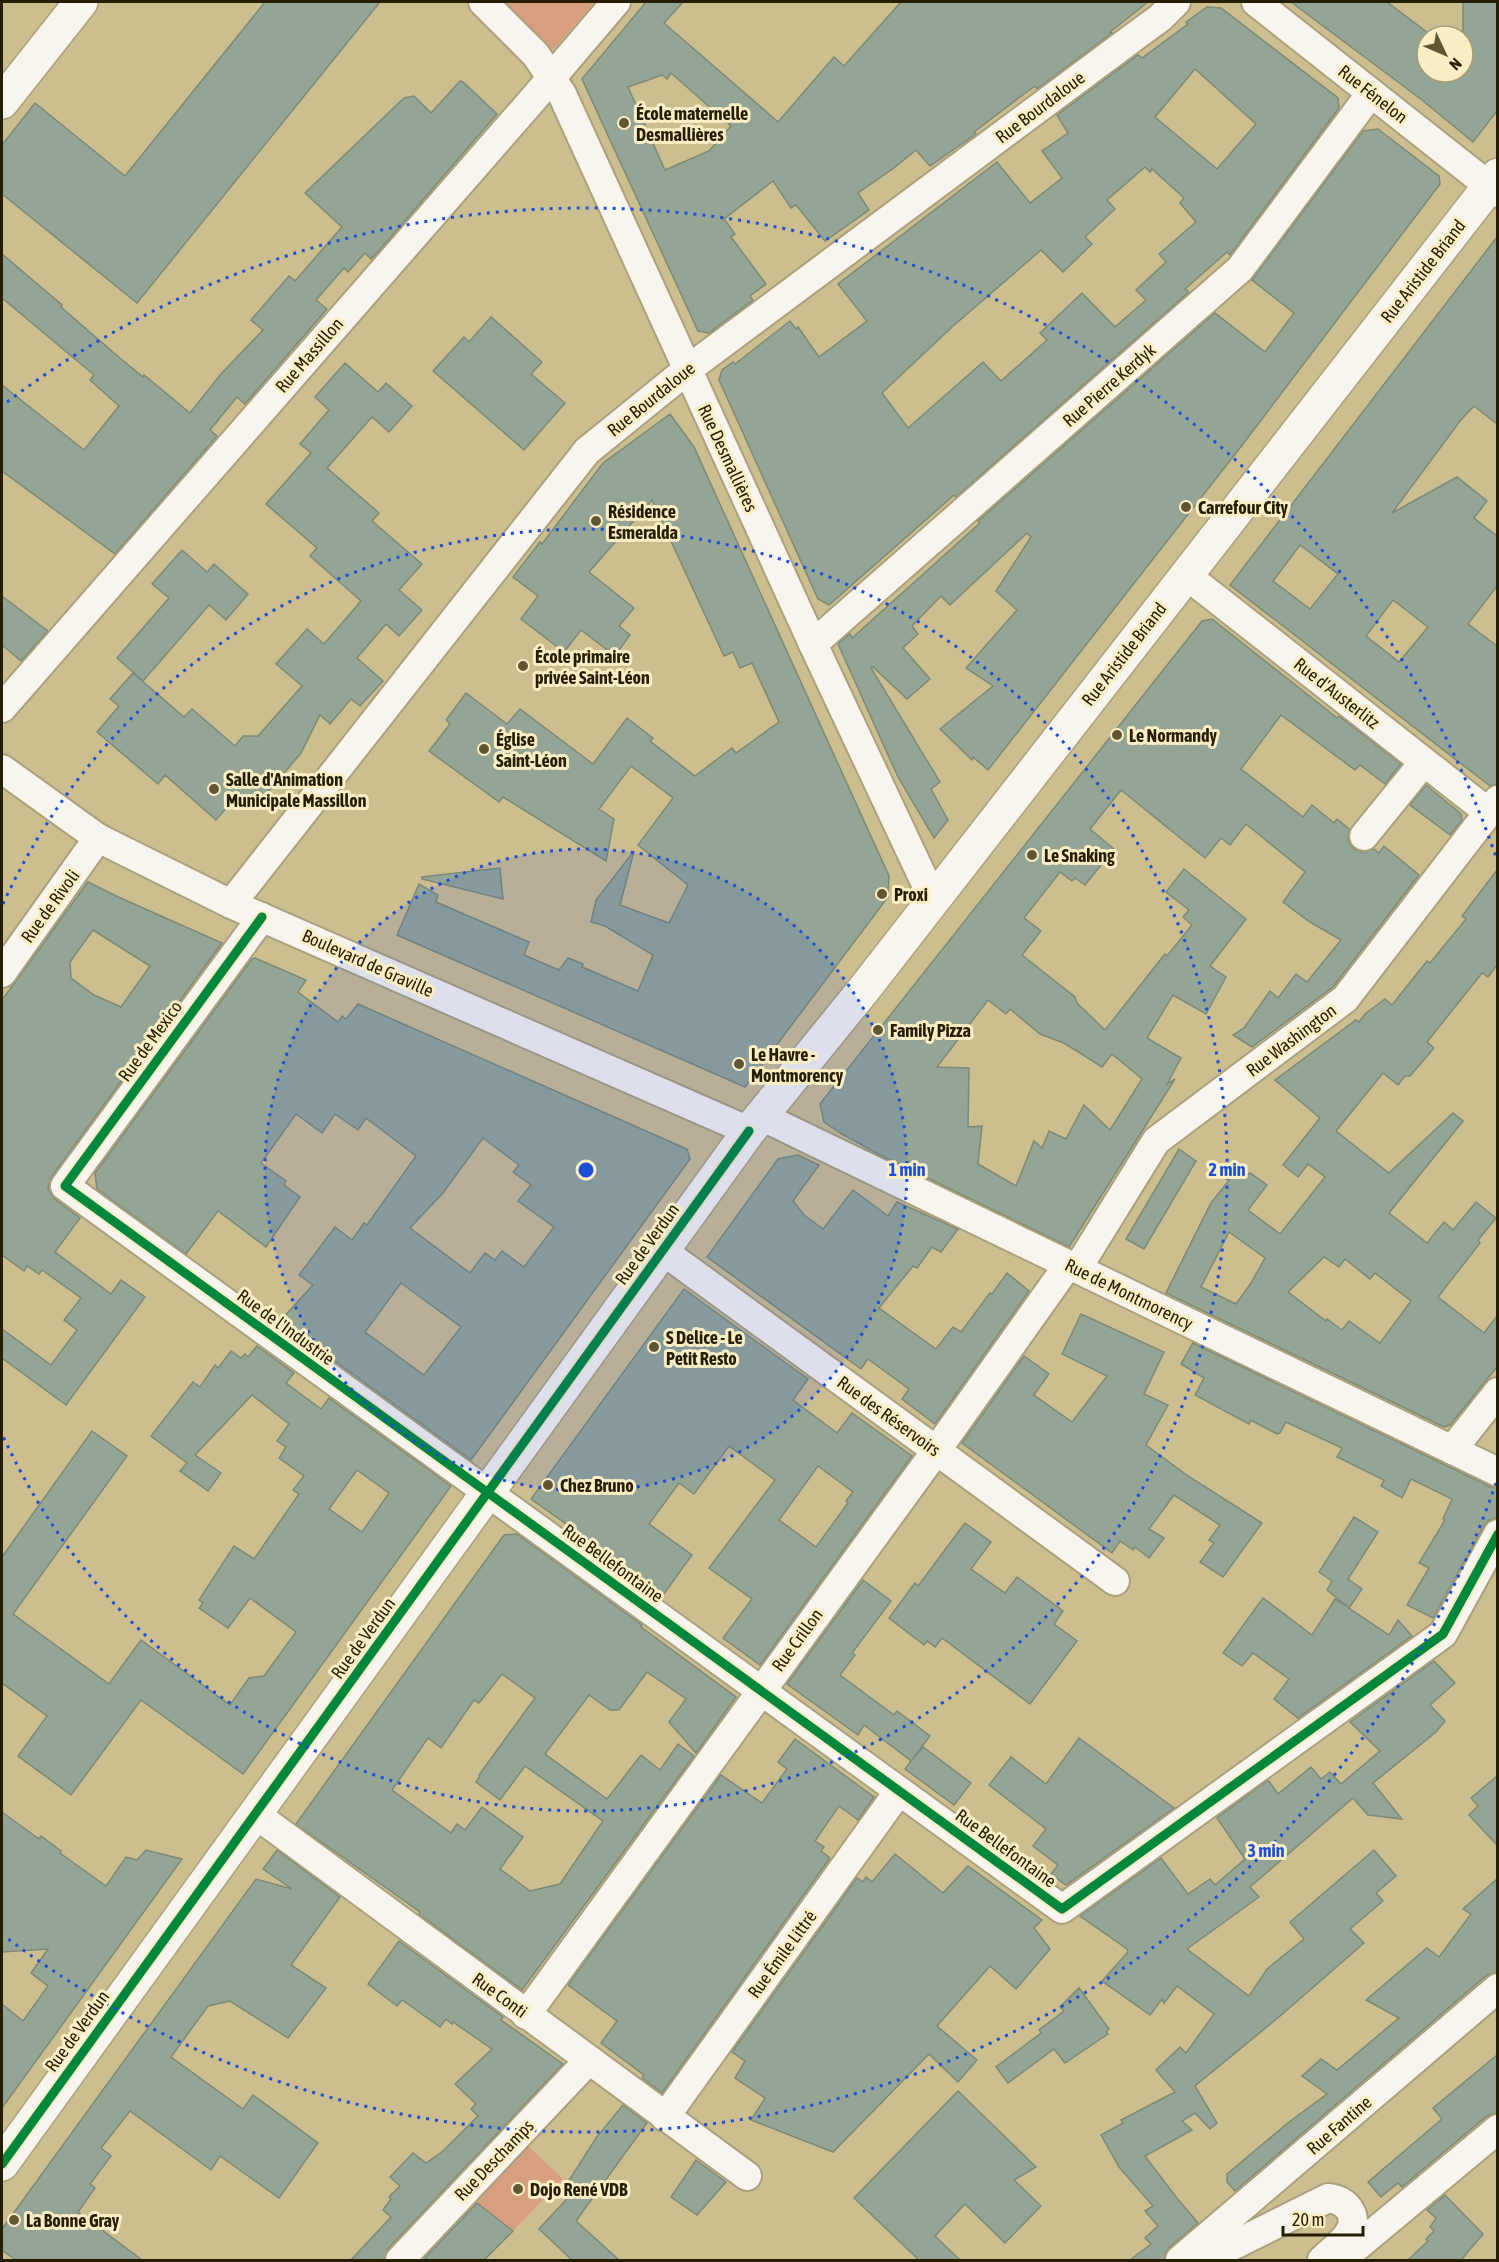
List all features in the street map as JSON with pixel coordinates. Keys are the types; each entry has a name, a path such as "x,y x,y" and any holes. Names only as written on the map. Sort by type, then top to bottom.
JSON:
{"main road":[{"path":"2,102 81,2"},
{"name":"Rue Aristide Briand","path":"755,1123 865,988 1186,575 1495,185"},
{"name":"Rue de Verdun","path":"2,2164 755,1123"}],"street":[{"name":"Rue Desmallières","path":"483,2 536,55 562,94 813,644 933,899"},
{"name":"Rue Massillon","path":"2,708 616,2"},
{"name":"Rue Bourdaloue","path":"231,904 587,451 687,370 1151,24 1176,2"},
{"name":"Rue Fénelon","path":"1256,2 1371,93 1495,185"},
{"name":"Rue Pierre Kerdyk","path":"813,644 1240,269 1371,93"},
{"name":"Rue d'Austerlitz","path":"1186,575 1424,762 1493,806"},
{"path":"1364,836 1424,762"},
{"name":"Boulevard de Graville","path":"2,769 98,838 231,904 755,1123"},
{"name":"Rue Washington","path":"1073,1267 1156,1141 1345,999 1493,806"},
{"name":"Rue de Rivoli","path":"2,973 98,838"},
{"name":"Rue de Mexico","path":"65,1186 262,916"},
{"name":"Rue de Montmorency","path":"755,1123 1073,1267 1497,1472"},
{"name":"Rue de l'Industrie","path":"65,1186 488,1492"},
{"name":"Rue des Réservoirs","path":"663,1251 1114,1581"},
{"name":"Rue Crillon","path":"526,2015 936,1450 1073,1267"},
{"path":"1452,1450 1497,1392"},
{"name":"Rue Bellefontaine","path":"488,1492 1062,1909 1443,1634 1497,1534"},
{"name":"Rue Émile Littré","path":"665,2116 899,1791"},
{"name":"Rue Conti","path":"254,1813 747,2176"},
{"name":"Rue Fantine","path":"1180,2260 1497,1988"},
{"name":"Rue Deschamps","path":"400,2260 588,2061"},
{"path":"1340,2260 1497,2129"},
{"path":"1204,2260 1328,2198 1337,2199 1347,2206 1353,2216 1354,2225 1348,2235 1322,2260"}],"shaded area":[{"path":"505,2 595,2 553,50"},
{"name":"Dojo René VDB","path":"527,2145 563,2179 513,2231 473,2200"}],"building":[{"path":"265,2 380,2 137,303 2,194 2,145 35,103 125,176"},
{"path":"646,2 683,2 664,23 778,122 834,57 844,66 901,2 1148,2 1110,32 1112,33 1037,89 1035,86 1024,94 974,132 976,134 930,166 916,150 858,193 869,210 825,241 796,205 791,208 773,181 724,219 735,234 731,237 766,284 750,296 753,300 709,333 698,331 582,79","holes":["671,73 731,126 709,151 665,170 628,87 662,75 667,79"]},
{"path":"1291,2 1387,2 1416,24 1415,84 1475,84 1475,24 1463,24 1463,2 1497,2 1497,111 1473,142 1422,100"},
{"path":"1207,7 1221,8 1338,98 1339,108 1230,255 1227,252 1185,289 1189,292 956,497 954,495 829,605 818,599 719,380 722,370 733,362 735,364 790,321 796,329 798,327 819,357 867,321 838,284 997,162 1030,203 1062,178 1042,151 1068,133 1057,115 1138,55 1142,58 1188,24 1186,22","holes":["1195,69 1256,124 1217,169 1155,117","1145,167 1150,172 1152,169 1184,198 1180,203 1196,222 1159,254 1166,262 1136,290 1146,300 1115,327 1082,293 1040,333 1047,340 1001,381 983,362 908,428 882,393 952,327 1041,250 1063,272 1092,244 1085,237 1115,209 1107,200"]},
{"path":"460,81 497,114 371,259 365,253 348,272 344,268 316,300 327,309 245,404 237,397 210,430 217,436 115,554 2,471 2,385 84,450 119,406 90,380 94,375 2,298 2,254 114,353 190,413 221,374 263,330 251,320 289,276 295,281 342,227 305,193 404,98 414,96 431,113"},
{"path":"1378,129 1439,176 1440,184 1243,444 988,770 973,757 972,760 940,729 993,686 966,668 1017,610 996,591 1031,537 1027,533 950,605 941,596 912,626 918,634 903,648 930,679 907,699 873,667 871,668 940,782 931,789 948,820 934,838 898,777 838,644 850,634 852,638 980,523 978,521 1215,313 1265,352 1294,313 1252,280 1363,131"},
{"path":"1497,237 1497,424 1474,406 1460,421 1392,513 1457,477 1487,501 1474,518 1497,536 1497,586 1468,624 1497,646 1497,784 1490,786 1230,585","holes":["1300,545 1338,574 1310,609 1273,581","1393,600 1428,627 1399,662 1366,636"]},
{"path":"491,317 542,362 531,374 565,403 524,450 433,371 464,337 469,342"},
{"path":"345,363 378,392 386,383 412,406 389,432 372,417 327,468 379,513 372,521 422,564 399,590 422,610 399,636 386,624 357,658 383,681 360,706 351,699 330,724 320,715 301,753 268,792 269,805 228,806 216,820 165,775 158,784 97,732 119,706 110,699 133,673 184,717 192,709 235,746 243,736 258,736 302,686 276,664 307,629 324,644 361,601 310,556 317,548 266,504 311,453 300,444 329,410 315,397"},
{"path":"670,414 694,447 889,876 888,897 745,1087 397,935 419,884 438,895 436,902 529,942 524,955 559,970 568,958 583,964 582,967 638,991 653,955 605,926 591,922 596,900 634,851 620,905 669,923 688,885 638,845 673,798 631,766 599,809 614,819 606,861 503,797 499,802 429,751 450,724 446,720 466,693 507,724 520,709 593,764 627,718 653,738 650,741 695,776 732,748 736,753 779,722 752,663 740,668 733,652 724,656 652,500 589,572 634,608 619,626 630,635 615,656 581,630 564,652 521,619 538,596 513,577 540,542 542,544 603,463"},
{"path":"182,550 207,572 214,564 248,594 226,620 209,605 143,681 117,658 169,598 152,584"},
{"path":"2,596 48,631 21,661 2,645"},
{"path":"1212,619 1337,718 1339,716 1401,764 1385,784 1360,765 1355,770 1281,715 1241,769 1303,817 1312,805 1334,823 1337,819 1349,829 1348,841 1354,849 1362,852 1374,849 1379,853 1384,846 1419,875 1333,987 1252,1047 1233,1035 1244,1028 1270,991 1278,998 1296,974 1307,982 1341,940 1310,922 1283,902 1305,872 1246,824 1230,845 1221,838 1205,858 1121,790 1090,829 1114,849 1085,885 1075,878 1072,881 1060,872 1024,918 1041,931 1022,955 1075,997 1077,1003 1105,1030 1165,954 1167,956 1192,925 1183,917 1189,910 1166,892 1184,869 1246,919 1210,966 1226,977 1206,1014 1173,995 1147,1038 1181,1058 1167,1084 1175,1079 1069,1247 880,1155 842,1134 824,1122 820,1104 1202,621","holes":["988,1000 1006,1014 1010,1009 1040,1034 1064,1043 1102,1067 1112,1054 1142,1079 1110,1130 1084,1105 1066,1139 1049,1131 1042,1148 1034,1141 1016,1186 978,1164 982,1126 968,1127 969,1068 937,1067"]},
{"path":"1426,785 1461,814 1462,820 1450,835 1410,805"},
{"path":"500,868 503,899 422,879 422,877"},
{"path":"1497,870 1497,965 1488,977 1482,973 1427,1042 1434,1048 1410,1076 1405,1076 1398,1085 1383,1073 1336,1131 1389,1173 1453,1113 1463,1121 1389,1213 1427,1243 1444,1222 1453,1230 1476,1202 1496,1218 1478,1240 1480,1243 1438,1297 1484,1333 1497,1316 1497,1367 1450,1425 1444,1427 1166,1293 1211,1203 1238,1169 1247,1175 1250,1173 1267,1185 1248,1210 1280,1234 1325,1177 1308,1164 1298,1177 1283,1165 1320,1118 1275,1080 1356,1020 1359,1022 1365,1014 1385,999 1392,1005 1427,961 1430,963 1466,919 1462,916","holes":["1229,1232 1265,1258 1236,1304 1201,1287","1324,1257 1339,1267 1345,1259 1370,1279 1375,1273 1411,1301 1380,1343 1349,1321 1342,1330 1327,1319 1326,1321 1288,1292"]},
{"path":"88,882 222,943 52,1176 49,1184 48,1189 55,1199 80,1218 55,1252 111,1294 121,1280 145,1297 66,1405 2,1358 2,1329 51,1365 77,1330 64,1320 81,1298 42,1270 39,1274 27,1266 24,1271 2,1255 2,1000","holes":["93,930 150,966 121,1007 94,995 71,978 70,962"]},
{"path":"255,958 306,980 298,992 338,1022 342,1016 346,1019 358,1004 687,1149 690,1159 471,1460 280,1321 313,1285 299,1275 335,1227 352,1240 364,1223 367,1225 416,1156 366,1118 358,1130 335,1114 322,1133 296,1114 261,1163 286,1181 284,1185 300,1197 266,1247 218,1211 186,1254 97,1189 95,1173 252,959","holes":["483,1138 519,1165 513,1172 531,1185 518,1201 554,1227 524,1267 502,1251 495,1260 485,1253 470,1273 410,1228 443,1193","401,1283 461,1327 424,1375 365,1332"]},
{"path":"1179,1149 1196,1161 1144,1249 1126,1239"},
{"path":"798,1155 819,1165 793,1201 804,1215 823,1229 853,1190 888,1216 897,1202 958,1229 941,1252 932,1247 917,1268 913,1266 879,1308 936,1349 953,1327 961,1332 1007,1273 1029,1291 935,1424 902,1399 909,1389 868,1359 861,1369 707,1257 778,1159"},
{"path":"684,1289 808,1379 793,1400 837,1433 852,1413 912,1456 760,1665 723,1638 752,1599 709,1568 775,1480 729,1446 694,1494 679,1483 649,1524 692,1555 661,1598 566,1529 572,1528 531,1499","holes":["818,1466 853,1492 846,1501 848,1503 816,1547 779,1520"]},
{"path":"1081,1314 1164,1352 1144,1394 1168,1405 1146,1445 1188,1476 1262,1523 1223,1577 1200,1562 1214,1543 1209,1540 1220,1525 1174,1495 1149,1529 1164,1538 1149,1558 1135,1547 1133,1550 1120,1541 1112,1553 962,1443 1024,1356 1049,1374 1034,1395 1072,1422 1107,1376 1062,1354"},
{"path":"1193,1343 1497,1488 1497,1518 1489,1520 1484,1526 1433,1618 1407,1605 1429,1568 1419,1563 1445,1520 1443,1519 1452,1499 1411,1479 1402,1498 1381,1486 1384,1480 1337,1457 1342,1448 1286,1422 1277,1434 1251,1420 1249,1424 1195,1395 1204,1378 1181,1364"},
{"path":"257,1346 294,1373 286,1383 321,1409 329,1398 451,1486 243,1774 141,1700 71,1795 18,1756 47,1716 2,1683 2,1557 92,1431 127,1456 13,1614 109,1684 141,1640 230,1705 249,1678 264,1676 296,1632 250,1598 228,1628 199,1608 203,1603 199,1600 234,1546 254,1559 299,1494 293,1490 304,1476 279,1458 286,1447 277,1441 289,1424 252,1395 195,1455 221,1473 208,1491 180,1471 187,1463 151,1436 193,1382 200,1387 215,1365 218,1368 231,1351 241,1358 245,1354 248,1357","holes":["357,1470 389,1493 362,1532 329,1509"]},
{"path":"1354,1517 1378,1532 1348,1579 1362,1589 1349,1608 1389,1635 1398,1620 1412,1636 1298,1718 1274,1699 1289,1679 1253,1653 1242,1666 1223,1653 1263,1598 1312,1635 1335,1599 1348,1607 1327,1590 1332,1581 1319,1572"},
{"path":"965,1523 991,1542 971,1569 1005,1593 1017,1577 1063,1611 1054,1624 1077,1641 1030,1704 942,1638 935,1647 927,1641 924,1645 889,1618 915,1583 918,1586"},
{"path":"517,1534 736,1697 696,1753 669,1722 686,1699 647,1672 619,1710 610,1710 589,1695 545,1754 607,1799 641,1755 660,1770 678,1744 694,1756 522,1990 419,1914 420,1912 296,1824 504,1535","holes":["502,1674 535,1698 476,1782 500,1800 525,1766 603,1821 560,1884 530,1891 500,1869 523,1837 482,1807 465,1830 457,1824 451,1833 392,1790 428,1738 441,1748 474,1700 479,1703"]},
{"path":"863,1580 891,1601 852,1653 855,1655 840,1675 894,1715 897,1711 930,1736 912,1760 923,1747 971,1783 954,1805 905,1769 911,1761 864,1725 858,1735 787,1684"},
{"path":"1434,1661 1455,1683 1430,1705 1445,1721 1436,1732 1373,1783 1402,1819 1368,1815 1353,1798 1250,1887 1259,1897 1187,1949 1249,1996 1267,1969 1304,1939 1290,1922 1374,1850 1396,1876 1376,1893 1383,1901 1350,1929 1364,1943 1195,2086 1217,2123 1210,2129 1195,2113 1182,2121 1192,2130 1145,2156 1198,2223 1169,2248 1164,2260 1130,2260 1151,2244 1145,2238 1158,2226 1145,2211 1153,2206 1119,2167 1101,2135 1123,2123 1121,2120 1175,2092 1156,2070 1180,2047 1186,2053 1214,2014 1177,1986 1164,2003 1162,1999 1150,2015 1102,1981 1128,1952 1127,1949 1080,1916 1161,1858 1188,1894 1210,1879 1215,1885 1245,1859 1217,1818 1268,1780 1278,1794 1311,1767 1321,1779 1330,1772 1341,1784 1380,1751 1350,1722"},
{"path":"1079,1738 1174,1808 1066,1885 1051,1874 1058,1865 1033,1846 1046,1829 989,1785 1011,1757 1046,1784"},
{"path":"795,1739 874,1797 858,1820 839,1806 815,1841 824,1847 821,1851 830,1858 662,2093 642,2078 644,2075 601,2043 617,2021 568,1985 721,1775 762,1803 787,1769 778,1762"},
{"path":"1497,1776 1497,1845 1469,1815 1478,1806 1471,1798"},
{"path":"2,1812 39,1839 41,1836 61,1851 60,1853 106,1886 126,1857 137,1860 146,1850 182,1859 2,2108 2,2004 23,2021 48,1986 31,1973 48,1949 2,1952"},
{"path":"277,1850 340,1897 291,1965 326,1988 288,2038 230,2001 208,2006 171,2057 243,2109 253,2095 318,2143 279,2198 220,2156 211,2170 130,2111 101,2148 111,2156 90,2184 95,2188 78,2212 142,2260 16,2260 2,2250 2,2229 256,1879 292,1889 263,1869"},
{"path":"895,1854 943,1893 968,1866 1042,1920 1034,1928 1050,1949 1016,1989 990,1966 937,2026 977,2060 958,2082 929,2054 833,2152 751,2120 765,2098 735,2078 745,2061 732,2052 857,1878 863,1882 866,1877 872,1882"},
{"path":"1497,1879 1497,1972 1487,1975 1235,2191 1227,2182 1227,2174 1289,2122 1327,2094 1302,2076 1321,2059 1337,2070 1399,2018 1366,2000 1427,1948 1439,1957 1471,1914 1463,1909"},
{"path":"399,1941 503,2017 501,2020 563,2064 388,2249 384,2260 351,2260 391,2217 383,2210 391,2199 389,2197 400,2186 390,2177 413,2153 426,2163 443,2151 478,2116 471,2109 476,2104 455,2084 492,2049 453,2022 452,2024 446,2019 440,2027 402,2000 397,2006 368,1984"},
{"path":"1079,1988 1109,2029 1106,2032 1108,2034 1065,2063 1054,2049 1008,2083 996,2067 1041,2033 1039,2030 1064,2011 1060,2007"},
{"path":"1497,2055 1497,2113 1487,2116 1402,2187 1398,2183 1381,2197 1368,2182 1442,2119 1433,2108"},
{"path":"958,2091 1036,2167 1014,2180 1041,2206 1005,2243 965,2204 935,2236 960,2260 919,2260 854,2198"},
{"path":"623,2105 647,2123 576,2221 619,2260 572,2260 539,2229 577,2188 568,2182 596,2138"},
{"path":"696,2160 726,2182 697,2215 671,2197"},
{"path":"1445,2195 1483,2234 1461,2260 1408,2260 1428,2241 1426,2239 1434,2231 1430,2227 1436,2218 1427,2210"},
{"path":"477,2203 513,2231 484,2260 428,2260 425,2258"}],"cycle path":[{"path":"262,917 65,1186 1062,1909 1443,1634 1498,1534"},
{"path":"2,2164 749,1131"}],"place":[{"name":"École maternelle Desmallières","path":"624,123"},
{"name":"Carrefour City","path":"1186,507"},
{"name":"Résidence Esmeralda","path":"596,521"},
{"name":"École primaire privée Saint-Léon","path":"523,666"},
{"name":"Le Normandy","path":"1117,735"},
{"name":"Église Saint-Léon","path":"484,749"},
{"name":"Salle d'Animation Municipale Massillon","path":"214,789"},
{"name":"Le Snaking","path":"1032,855"},
{"name":"Proxi","path":"882,894"},
{"name":"Family Pizza","path":"878,1030"},
{"name":"Le Havre - Montmorency","path":"739,1064"},
{"name":"S Delice - Le Petit Resto","path":"654,1347"},
{"name":"Chez Bruno","path":"548,1485"},
{"name":"Dojo René VDB","path":"518,2189"},
{"name":"La Bonne Gray","path":"14,2220"}]}
